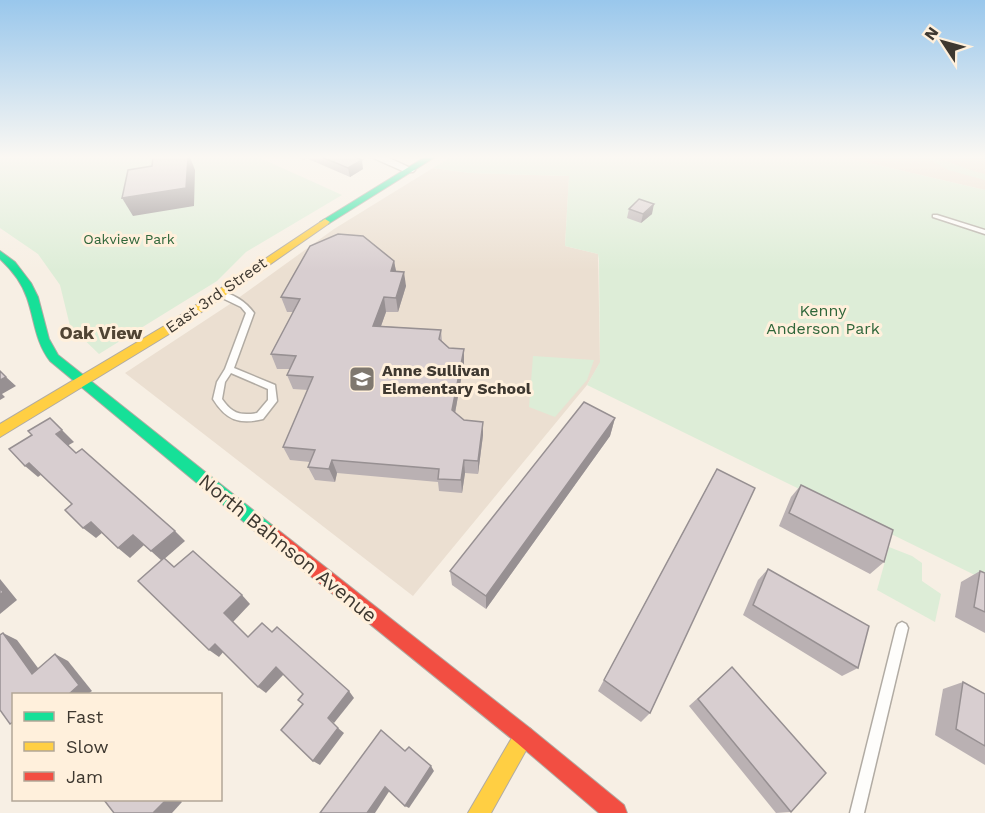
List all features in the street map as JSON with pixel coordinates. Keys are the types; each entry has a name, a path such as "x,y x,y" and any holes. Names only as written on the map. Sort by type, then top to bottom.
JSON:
{"street":[{"name":"East 3rd Street","path":"0,431 221,294 272,256 368,195"},
{"name":"North Bahnson Avenue","path":"0,254 17,267 22,275 35,303 42,340 47,350 81,382 524,736 616,813"},
{"path":"479,813 524,736"}],"lane":[{"path":"935,216 985,232"},
{"path":"221,294 244,305 250,313 230,369 221,382 217,399 227,414 237,418 260,416 273,401 272,387 230,369"},
{"path":"858,813 902,628"}],"shaded area":[{"name":"Anne Sullivan Elementary School","path":"389,195 568,195 565,246 598,254 600,363 587,385 413,596 125,373 230,304 334,229"}],"green space":[{"name":"Oakview Park","path":"0,195 342,195 246,252 217,281 99,354 70,326 60,285 38,254 0,228"},
{"name":"Kenny Anderson Park","path":"568,195 985,195 985,580 587,385 600,362 599,260 598,254 565,246"},
{"path":"533,356 594,360 587,380 555,417 529,407"},
{"path":"889,547 912,556 922,563 922,581 941,594 935,622 877,590"}],"building":[{"path":"123,195 142,195 122,198"},
{"path":"639,199 654,204 643,214 629,209"},
{"name":"Anne Sullivan Elementary School","path":"338,234 363,236 394,261 391,271 404,272 396,298 384,297 373,326 441,330 439,339 449,348 464,349 452,410 464,420 483,422 478,461 464,460 461,480 438,479 439,469 332,460 329,469 308,467 315,450 283,447 313,377 287,375 296,356 271,354 300,299 281,297 310,246"},
{"path":"0,371 6,377 0,380"},
{"path":"584,402 615,418 486,596 450,571"},
{"path":"50,418 62,430 56,434 76,453 82,449 175,531 151,551 133,535 118,548 91,522 83,528 65,510 72,504 29,463 25,466 9,449 32,435 28,431"},
{"path":"717,469 755,488 650,713 604,680"},
{"path":"801,485 893,530 884,562 789,513"},
{"path":"193,551 242,595 224,613 248,637 262,623 272,632 277,627 349,691 328,718 338,728 313,761 281,730 303,704 298,700 303,694 276,667 258,687 215,644 209,650 138,581 164,558 174,567"},
{"path":"768,569 869,626 858,668 753,605"},
{"path":"980,571 985,573 985,612 974,607"},
{"path":"3,633 32,674 55,654 79,685 70,693 12,693 12,722 10,724 0,710 0,635"},
{"path":"732,667 826,773 791,812 698,699"},
{"path":"963,682 985,694 985,746 956,729"},
{"path":"381,730 405,751 409,747 431,766 405,806 385,787 367,813 320,813"},
{"path":"105,801 165,801 153,813 114,813"}],"traffic: fast":[{"path":"325,222 369,195"},
{"path":"0,254 12,264 30,290 43,339 54,358 267,531"}],"traffic: slow":[{"path":"0,431 170,328 325,222"},
{"path":"479,813 524,736"}],"traffic: jam":[{"path":"267,531 524,736 616,813"}],"place":[{"name":"Anne Sullivan Elementary School","path":"362,379"}],"district":[{"name":"Oak View","path":"101,332"}]}
